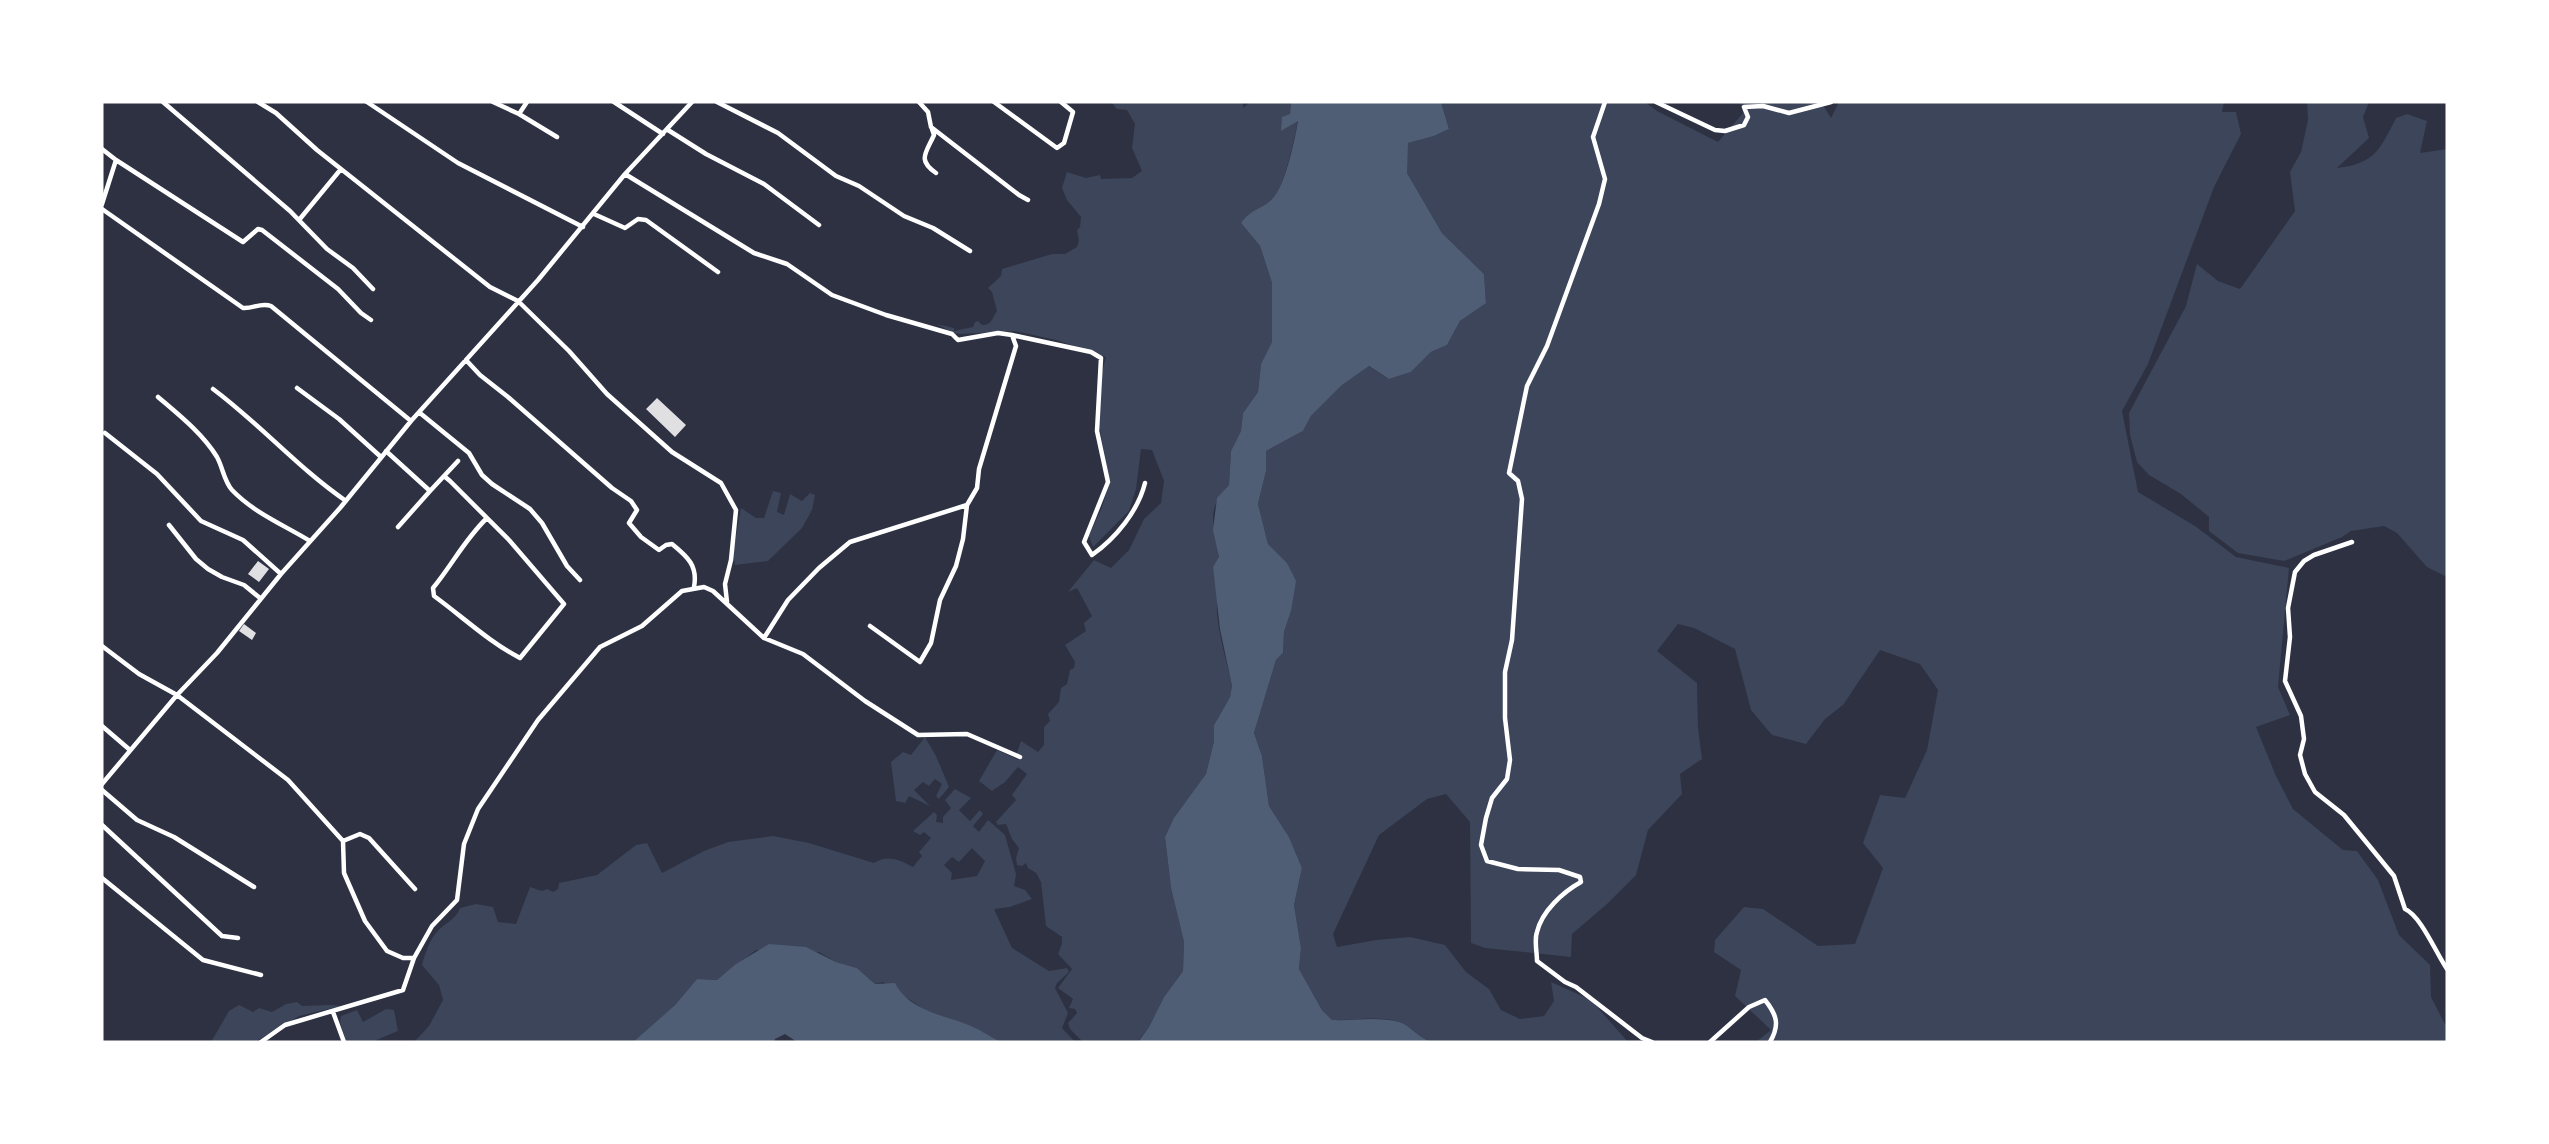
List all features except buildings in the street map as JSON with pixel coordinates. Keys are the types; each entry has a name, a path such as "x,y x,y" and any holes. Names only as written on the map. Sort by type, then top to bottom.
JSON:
{"street":[{"path":"163,102 299,220 327,249 353,268 373,289"},
{"path":"258,102 276,113 341,169 490,287 518,301 615,401 672,452 721,483 736,510 731,560 725,584 728,603"},
{"path":"367,102 458,163 583,227"},
{"path":"494,102 557,137"},
{"path":"519,114 527,102"},
{"path":"614,102 663,135"},
{"path":"102,783 177,695 217,653 260,598 346,501 411,421 583,227 625,174 692,102"},
{"path":"717,102 778,133 836,176 859,186 904,216 933,228 970,251"},
{"path":"919,102 928,112 934,135 924,160 926,166 936,173"},
{"path":"994,102 1057,148 1064,143 1073,112 1061,102"},
{"path":"1605,102 1593,137 1605,179 1599,204 1547,346 1527,386 1512,452 1509,473 1518,481 1522,499 1512,640 1505,672 1505,718 1510,760 1507,779 1492,798 1481,845 1487,861 1518,869 1559,870 1580,877 1581,882 1570,888 1548,911 1536,932 1537,961 1565,982 1576,987 1642,1038 1652,1042"},
{"path":"1656,102 1714,130 1725,130 1744,125 1748,117 1744,107 1763,106 1789,113 1831,102"},
{"path":"931,127 1018,195 1028,200"},
{"path":"668,130 706,154 764,184 819,225"},
{"path":"102,149 243,242 258,229 262,230 338,289 371,320"},
{"path":"102,204 116,160"},
{"path":"299,220 341,169"},
{"path":"625,174 754,253 788,264 832,295 886,315 952,334 958,340 998,333 1012,334 1091,352 1101,358 1097,430 1108,482 1084,542 1092,555 1103,547 1133,514 1145,483"},
{"path":"102,209 243,308 266,304 271,306 411,421"},
{"path":"594,214 625,228 638,219 646,220 718,272"},
{"path":"870,627 920,662 931,643 940,600 956,566 963,539 967,505 977,488 978,469 1016,346 1012,334"},
{"path":"466,360 480,375 612,488 631,501 637,510 629,522 641,537 659,550 672,544 687,555 697,573 694,587"},
{"path":"297,387 339,419 381,457"},
{"path":"213,389 243,411 326,487 346,501"},
{"path":"159,397 206,442 218,458 227,483 237,495 249,506 310,542"},
{"path":"420,412 469,453 482,475 492,484 530,509 542,523 567,566 580,580"},
{"path":"105,433 157,474 201,521 243,540 281,574"},
{"path":"386,451 430,490"},
{"path":"398,528 430,490 458,462"},
{"path":"444,476 487,518 564,604 520,658 499,647 434,596 433,588 449,569 467,539 487,518"},
{"path":"764,638 788,600 819,568 850,542 967,505"},
{"path":"169,525 208,569 244,585 260,598"},
{"path":"2352,542 2314,555 2304,561 2295,573 2288,608 2290,637 2284,681 2301,716 2304,739 2300,755 2305,774 2315,792 2344,815 2394,876 2405,909 2411,911 2422,924 2427,938 2447,969"},
{"path":"261,1042 285,1025 403,990 414,958 432,926 457,900 464,844 478,808 538,720 600,647 642,626 682,591 704,587 713,591 764,638 803,654 865,701 918,735 968,734 1020,757"},
{"path":"102,646 139,674 177,695 288,780 343,841 344,873 365,921 387,951 403,958 414,958"},
{"path":"102,726 130,750"},
{"path":"102,790 137,820 174,837 254,887"},
{"path":"102,825 222,936 238,938"},
{"path":"343,841 360,834 369,838 415,889"},
{"path":"102,878 203,960 261,975"},
{"path":"1710,1042 1749,1006 1765,1000 1774,1011 1778,1021 1776,1032 1770,1042"},
{"path":"333,1012 344,1042"}],"shaded area":[{"path":"1111,102 1243,102 1243,108 1250,102 1291,102 1290,114 1282,130 1298,120 1286,169 1277,193 1241,223 1260,246 1272,283 1272,342 1261,364 1258,392 1243,413 1241,431 1231,451 1229,485 1216,504 1213,520 1219,565 1217,613 1232,686 1230,697 1214,725 1214,741 1206,774 1165,837 1171,888 1184,942 1183,971 1164,997 1149,1027 1137,1042 1083,1042 1070,1029 1068,1023 1077,1013 1075,1009 1069,1008 1073,999 1058,988 1072,969 1058,954 1062,937 1046,926 1041,882 1026,863 1022,866 1017,865 1016,858 1019,848 1012,839 1006,824 998,825 996,822 1016,800 1012,795 1027,774 1018,767 1005,782 992,791 979,781 997,750 1019,760 1022,755 1017,753 1021,741 1038,752 1044,745 1044,727 1050,721 1048,714 1059,702 1061,688 1067,684 1070,670 1074,668 1075,662 1065,645 1086,631 1084,623 1092,616 1077,588 1068,592 1094,560 1111,568 1129,550 1144,519 1161,503 1164,481 1152,450 1141,449 1136,489 1129,511 1093,547 1089,536 1110,482 1099,425 1102,372 1106,357 1056,340 1015,331 961,334 953,333 937,324 954,328 954,331 973,327 978,321 982,325 988,324 997,311 992,292 988,288 1001,276 1002,269 1052,254 1065,254 1077,247 1079,241 1077,230 1080,227 1081,217 1067,200 1062,188 1067,172 1086,178 1100,175 1101,179 1132,178 1142,171 1132,148 1135,124 1127,110 1117,109"},
{"path":"1291,102 1441,102 1449,129 1408,143 1407,173 1442,233 1484,274 1486,303 1460,321 1447,345 1431,352 1411,372 1389,379 1369,366 1342,385 1311,416 1303,431 1266,451 1266,471 1258,504 1268,544 1287,563 1296,581 1291,611 1284,632 1283,653 1276,660 1254,733 1262,756 1269,806 1289,837 1302,868 1294,905 1301,948 1299,969 1322,1010 1332,1020 1391,1020 1406,1025 1431,1042 1138,1042 1149,1027 1164,997 1183,971 1184,942 1171,888 1165,837 1174,818 1206,774 1214,741 1214,725 1230,697 1232,686 1220,629 1213,567 1219,557 1213,530 1217,498 1229,485 1231,451 1241,431 1243,413 1258,392 1261,364 1272,342 1272,283 1260,246 1241,223 1250,214 1268,203 1280,188 1298,121 1281,131 1282,117 1290,114"},
{"path":"1441,102 1645,102 1657,111 1718,142 1743,113 1740,102 1821,102 1831,118 1839,102 2224,102 2222,112 2236,112 2241,134 2214,187 2148,364 2122,411 2138,492 2195,526 2236,557 2289,568 2278,687 2290,715 2256,727 2276,776 2293,809 2343,850 2357,851 2378,880 2399,935 2430,965 2431,997 2447,1028 2447,1042 1756,1042 1771,1030 1735,996 1741,970 1714,952 1715,940 1744,907 1763,909 1818,946 1855,944 1883,868 1863,843 1880,795 1905,798 1927,750 1938,690 1920,664 1880,650 1843,705 1825,719 1806,744 1772,735 1751,710 1735,649 1694,628 1678,624 1657,651 1697,683 1698,728 1702,759 1680,774 1682,794 1648,830 1636,875 1572,934 1571,957 1485,948 1471,943 1470,822 1446,794 1427,799 1379,835 1333,934 1337,947 1410,937 1445,945 1466,972 1489,989 1501,1010 1520,1019 1544,1016 1554,1001 1551,982 1591,1000 1628,1042 1431,1042 1403,1023 1391,1020 1332,1020 1322,1010 1299,969 1301,948 1294,905 1302,868 1289,837 1269,806 1262,756 1254,733 1276,660 1283,653 1284,632 1291,611 1287,563 1268,544 1258,504 1266,471 1266,451 1303,431 1311,416 1342,385 1368,366 1389,379 1411,372 1431,352 1447,345 1460,321 1486,302 1484,274 1442,233 1407,173 1407,143 1434,136 1449,129"},
{"path":"2307,102 2369,102 2363,117 2369,138 2337,168 2368,159 2380,146 2396,118 2407,114 2427,121 2420,153 2447,149 2447,577 2427,567 2397,533 2384,526 2351,531 2284,561 2238,553 2209,531 2209,517 2181,494 2149,475 2137,462 2130,435 2129,413 2186,306 2197,264 2218,281 2240,289 2295,211 2290,172 2301,152 2308,120"},
{"path":"773,491 781,493 777,512 784,515 790,494 802,501 810,493 815,495 812,510 802,528 768,561 735,565 733,553 741,508 756,518 764,518"},
{"path":"925,737 949,787 939,799 936,796 942,784 935,779 929,786 923,782 914,790 930,806 909,796 905,803 896,801 891,762 903,752 911,755"},
{"path":"955,789 971,798 959,810 970,821 980,810 983,814 973,826 979,832 988,820 1005,835 1016,874 1014,886 1025,890 1032,899 1010,907 994,909 1012,948 1049,971 1067,968 1069,972 1055,988 1068,1013 1062,1028 1075,1042 1001,1042 973,1027 925,1010 883,982 875,984 857,968 836,962 819,952 756,950 717,980 697,979 675,1005 633,1042 414,1042 429,1026 443,1000 439,985 422,965 426,952 434,936 460,908 476,904 493,907 498,922 516,924 530,887 553,892 558,889 559,883 597,875 636,845 647,843 662,873 704,851 728,842 773,836 809,843 874,863 889,858 913,867 922,856 919,852 931,838 924,832 920,835 913,831 934,812 937,815 936,822 943,823 943,817 951,808 945,800","holes":["972,848 985,861 977,876 951,880 952,873 944,865 952,857 959,862"]},
{"path":"769,944 806,947 836,962 857,968 875,984 895,983 909,1000 918,1006 975,1028 1001,1042 797,1042 785,1034 775,1039 774,1042 633,1042 675,1005 697,979 717,980 736,964"},
{"path":"297,1002 302,1006 341,1006 299,1016 255,1042 211,1042 229,1011 239,1005 253,1012 259,1008 272,1012 286,1004"},
{"path":"386,1009 394,1010 398,1031 372,1042 346,1042 340,1022 341,1016 357,1010 363,1022"}]}
